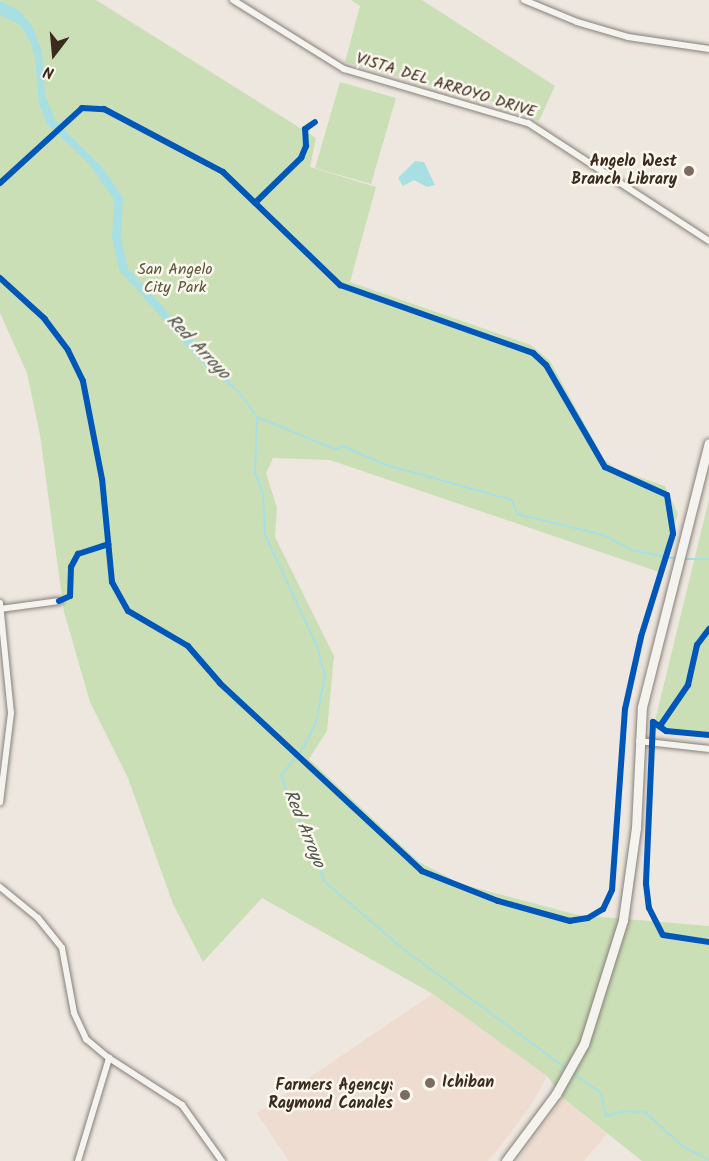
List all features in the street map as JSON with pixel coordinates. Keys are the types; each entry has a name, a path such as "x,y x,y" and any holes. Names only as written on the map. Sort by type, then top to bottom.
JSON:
{"street":[{"name":"VISTA DEL ARROYO DRIVE","path":"233,0 344,69 528,123 709,241"},
{"path":"524,0 577,22 628,37 709,49"},
{"path":"506,1161 556,1094 584,1044 623,920 636,828 639,741 647,677 675,585 709,443"},
{"path":"0,802 9,750 9,667 0,607 59,601"},
{"path":"639,741 709,749"},
{"path":"0,748 9,750"},
{"path":"0,887 38,918 62,948 74,1013 86,1039 109,1058 182,1105 222,1161"},
{"path":"78,1161 109,1058"}],"shaded area":[{"path":"433,994 547,1076 530,1107 495,1153 488,1161 289,1161 257,1113"},
{"path":"563,1098 607,1134 584,1161 517,1161"}],"green space":[{"name":"San Angelo City Park","path":"0,0 96,0 316,138 310,167 376,187 350,282 531,345 550,361 604,459 616,469 665,486 678,514 659,572 330,460 273,458 266,473 277,508 275,537 334,656 327,731 309,759 419,862 461,884 578,915 709,926 709,1161 642,1161 563,1098 547,1076 433,994 262,898 203,962 173,904 128,778 90,702 64,612 40,435 27,373 0,313"},
{"path":"351,0 422,0 555,86 539,121 511,107 345,62 360,6"},
{"path":"340,82 396,98 371,184 315,168"},
{"path":"709,499 709,738 655,730 655,721"}],"water":[{"path":"0,1 20,11 32,26 42,52 45,95 55,120 102,167 123,197 121,239 128,268 243,396 204,365 119,270 112,238 114,200 90,165 47,124 39,104 35,57 30,41 20,25 0,15"},
{"path":"415,161 424,162 435,185 427,187 414,180 403,186 398,178"}],"waterway":[{"name":"Red Arroyo","path":"239,392 257,417 325,445 336,449 343,446 383,464 512,500 517,514 603,535 635,551 678,559"},
{"name":"Red Arroyo","path":"257,417 255,472 263,494 265,535 317,646 325,675 316,722 305,745 281,776 325,882 407,952 567,1069"},
{"name":"Red Arroyo","path":"684,559 709,559"},
{"name":"Red Arroyo","path":"571,1072 601,1093 606,1116 626,1111 645,1112 682,1146 709,1160"}],"cycle path":[{"path":"0,183 82,108 104,109 223,172 340,285 533,353 546,365 605,467 667,495 673,534 641,637 625,709 612,890 603,909 588,918 570,921 498,901 422,871 220,683 188,646 128,611 112,582 102,479 83,381 68,350 45,319 0,278"},
{"path":"257,201 301,158 306,146 305,129 315,122"},
{"path":"59,601 70,596 71,567 78,554 108,544"},
{"path":"660,726 688,685 697,645 709,629"},
{"path":"709,735 666,731 653,722 646,884 649,908 663,935 709,942"}],"place":[{"name":"Angelo West Branch Library","path":"689,171"},
{"name":"Ichiban","path":"430,1083"},
{"name":"Farmers Agency: Raymond Canales","path":"405,1095"}]}
